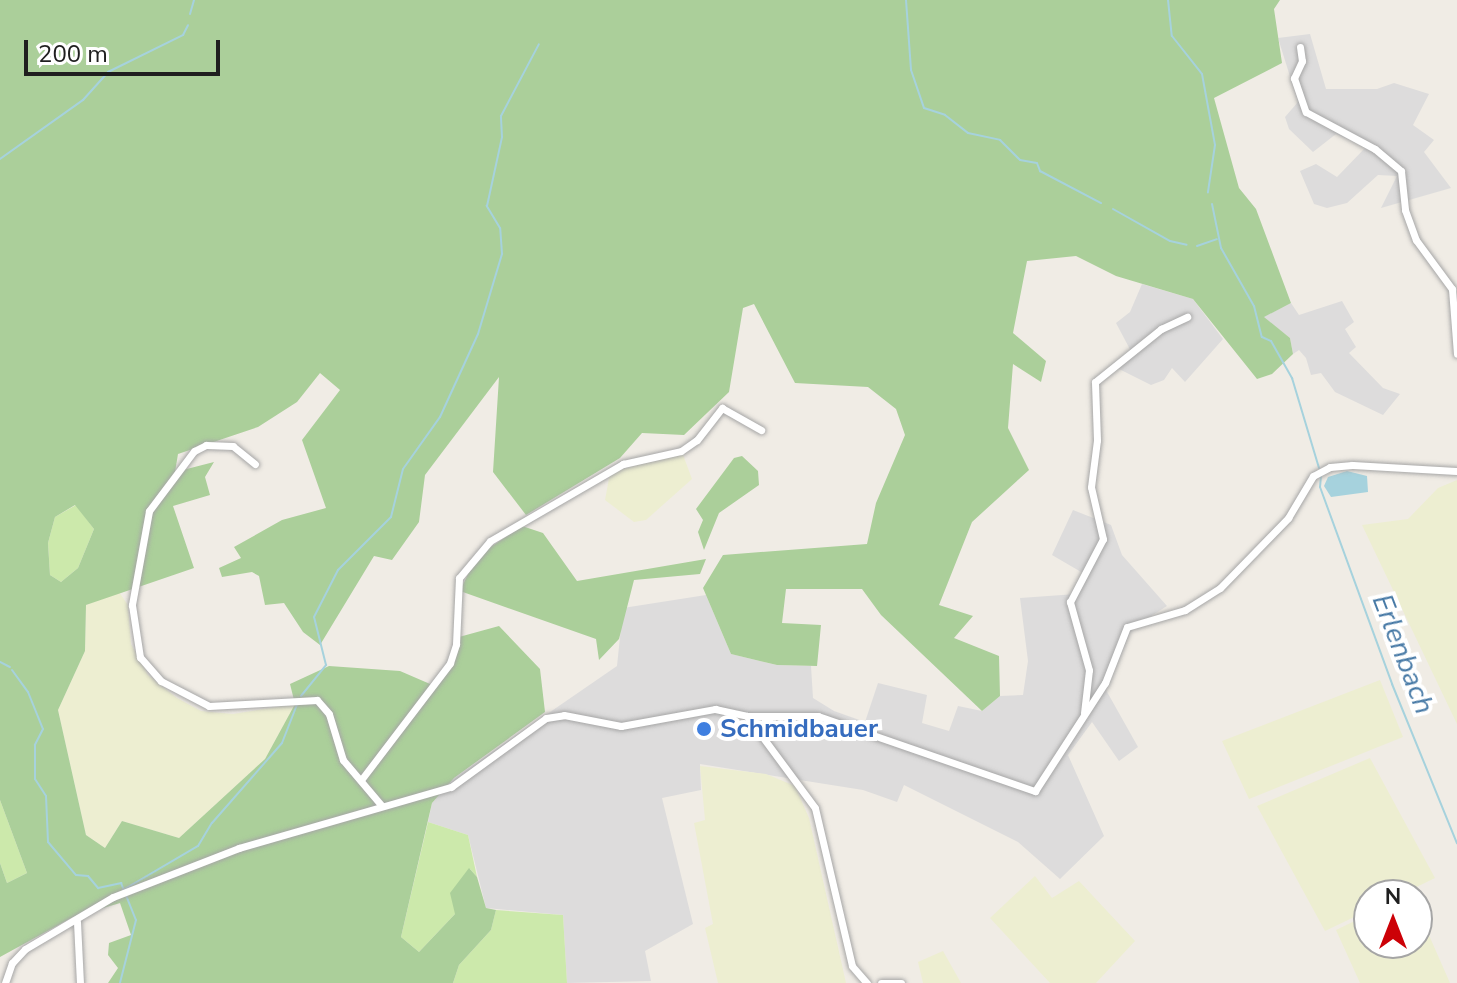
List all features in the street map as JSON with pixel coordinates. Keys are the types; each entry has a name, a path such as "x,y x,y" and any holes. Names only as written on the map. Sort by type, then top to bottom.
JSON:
{"street":[{"path":"1300,47 1302,61 1294,78 1306,112 1375,149 1401,171 1405,210 1416,240 1454,286 1457,354"},
{"path":"1084,713 1089,670 1070,602 1103,539 1091,487 1097,440 1095,382 1161,329 1187,317"},
{"path":"361,780 450,663 456,644 459,578 490,541 623,464 681,451 697,440 722,408 761,430"},
{"path":"255,464 233,446 206,445 194,451 162,491 142,530 141,577 132,605 136,644 149,669 194,702 225,708 317,700 329,714 343,760 381,805"},
{"path":"5,983 18,955 125,893 239,848 460,783 546,718 564,715 611,727 715,709 747,716 818,716 1030,792 1044,783 1105,683 1127,627 1185,610 1220,588 1288,518 1321,471 1352,465 1457,471"},
{"path":"747,716 815,808 852,966 867,983"},
{"path":"77,922 80,983"},
{"path":"881,983 901,983"}],"shaded area":[{"path":"1310,34 1326,89 1377,89 1394,83 1429,94 1413,125 1434,140 1424,152 1451,188 1381,208 1397,176 1378,175 1347,203 1327,208 1314,204 1300,171 1316,164 1337,177 1366,147 1336,134 1313,152 1289,129 1285,117 1298,102 1278,38"},
{"path":"1142,284 1193,299 1223,339 1185,382 1172,368 1164,380 1151,385 1117,368 1133,355 1116,323 1130,312"},
{"path":"1342,301 1354,322 1345,329 1356,347 1349,353 1383,388 1400,394 1383,415 1335,392 1321,373 1311,375 1306,358 1299,350 1293,354 1290,338 1263,317 1291,303 1299,315"},
{"path":"1073,510 1111,525 1122,555 1167,606 1132,628 1106,690 1138,747 1119,761 1092,722 1068,755 1104,836 1060,879 1018,842 904,785 897,802 863,790 700,764 701,790 662,798 693,924 645,951 651,981 567,983 563,915 486,908 468,835 428,822 432,803 454,778 617,666 623,608 706,595 731,654 777,665 811,666 813,698 834,711 865,722 878,683 927,695 922,723 949,731 958,706 982,711 1000,696 1023,695 1028,661 1020,598 1076,594 1088,576 1052,555"}],"green space":[{"path":"0,0 1280,0 1274,9 1282,63 1214,98 1239,188 1256,209 1291,303 1264,317 1290,338 1293,354 1272,374 1257,379 1193,299 1116,276 1076,256 1027,261 1013,333 1046,361 1041,382 1013,364 1008,428 1029,470 972,522 939,605 973,616 954,638 999,656 1000,696 982,711 881,615 862,589 786,589 782,623 821,625 817,666 777,665 731,654 703,588 723,555 867,544 876,503 905,435 896,409 868,387 795,383 754,304 743,308 729,392 684,435 642,433 620,458 526,515 493,472 499,377 425,475 419,522 392,560 374,556 320,645 303,632 284,603 265,605 259,576 252,572 222,577 219,568 241,558 234,547 282,520 326,508 302,440 340,390 320,373 297,402 258,427 178,454 175,472 214,462 205,477 210,495 173,506 194,568 86,605 85,651 58,710 86,835 105,848 122,821 179,838 265,759 295,704 290,684 329,666 400,671 437,687 459,637 499,626 540,669 545,712 454,778 432,803 401,937 419,952 455,914 450,893 469,868 477,877 486,908 496,910 491,930 459,965 453,983 108,983 118,968 108,955 109,943 131,935 120,903 73,917 0,957 0,863 7,883 27,873 0,800","holes":["75,505 94,529 78,568 61,582 50,575 48,543 55,517"]},
{"path":"682,452 692,479 646,520 634,522 605,500 610,473"},
{"path":"742,456 758,471 759,485 719,513 704,550 698,532 703,520 696,509 734,458"},
{"path":"1457,480 1457,724 1362,525 1408,519 1438,488"},
{"path":"76,505 94,529 78,568 61,582 50,575 48,543 55,517"},
{"path":"522,526 543,533 577,581 706,559 700,574 634,580 619,639 599,660 596,639 460,591 476,557"},
{"path":"119,592 128,605 131,644 148,675 177,698 201,711 233,714 295,704 265,759 179,838 122,821 105,848 86,835 58,710 85,651 86,605"},
{"path":"1380,680 1403,737 1249,799 1222,741"},
{"path":"1370,758 1435,878 1353,879 1353,918 1325,931 1257,806"},
{"path":"700,766 766,774 795,786 809,818 846,983 718,983 705,928 713,924 694,823 705,820"},
{"path":"0,800 27,873 7,883 0,863"},
{"path":"428,822 468,835 477,877 470,869 455,914 419,952 401,937"},
{"path":"1035,876 1052,898 1079,881 1135,941 1096,983 1050,983 990,918"},
{"path":"496,910 563,915 567,983 453,983 459,965 491,930"},
{"path":"1353,922 1353,959 1433,959 1433,944 1450,983 1360,983 1336,930"},
{"path":"943,951 961,983 923,983 918,962"}],"water":[{"path":"1347,471 1367,476 1368,492 1331,497 1324,486 1328,477"}],"waterway":[{"path":"190,14 194,0"},
{"path":"906,0 911,70 924,108 945,115 968,133 1000,140 1020,160 1037,163 1040,171 1101,203"},
{"name":"Erlenbach","path":"1168,0 1172,36 1202,74 1215,145 1208,192"},
{"path":"0,159 83,100 108,72 183,35 188,25"},
{"path":"301,696 326,665 314,617 338,570 391,517 403,469 440,417 478,334 502,254 500,228 487,206 502,137 501,116 539,44"},
{"name":"Erlenbach","path":"1212,204 1221,248 1254,306 1262,337 1271,341 1292,378 1319,468"},
{"path":"1113,209 1170,241 1187,245"},
{"path":"1197,246 1217,239"},
{"name":"Erlenbach","path":"1321,476 1320,487 1392,684 1457,843"},
{"path":"0,662 10,667"},
{"path":"12,670 28,692 43,729 35,745 35,779 46,796 48,842 76,875 88,876 98,888 121,883 136,920 120,983"},
{"path":"123,890 198,846 212,823 282,743 298,702"}],"place":[{"name":"Schmidbauer","path":"704,729"}]}
